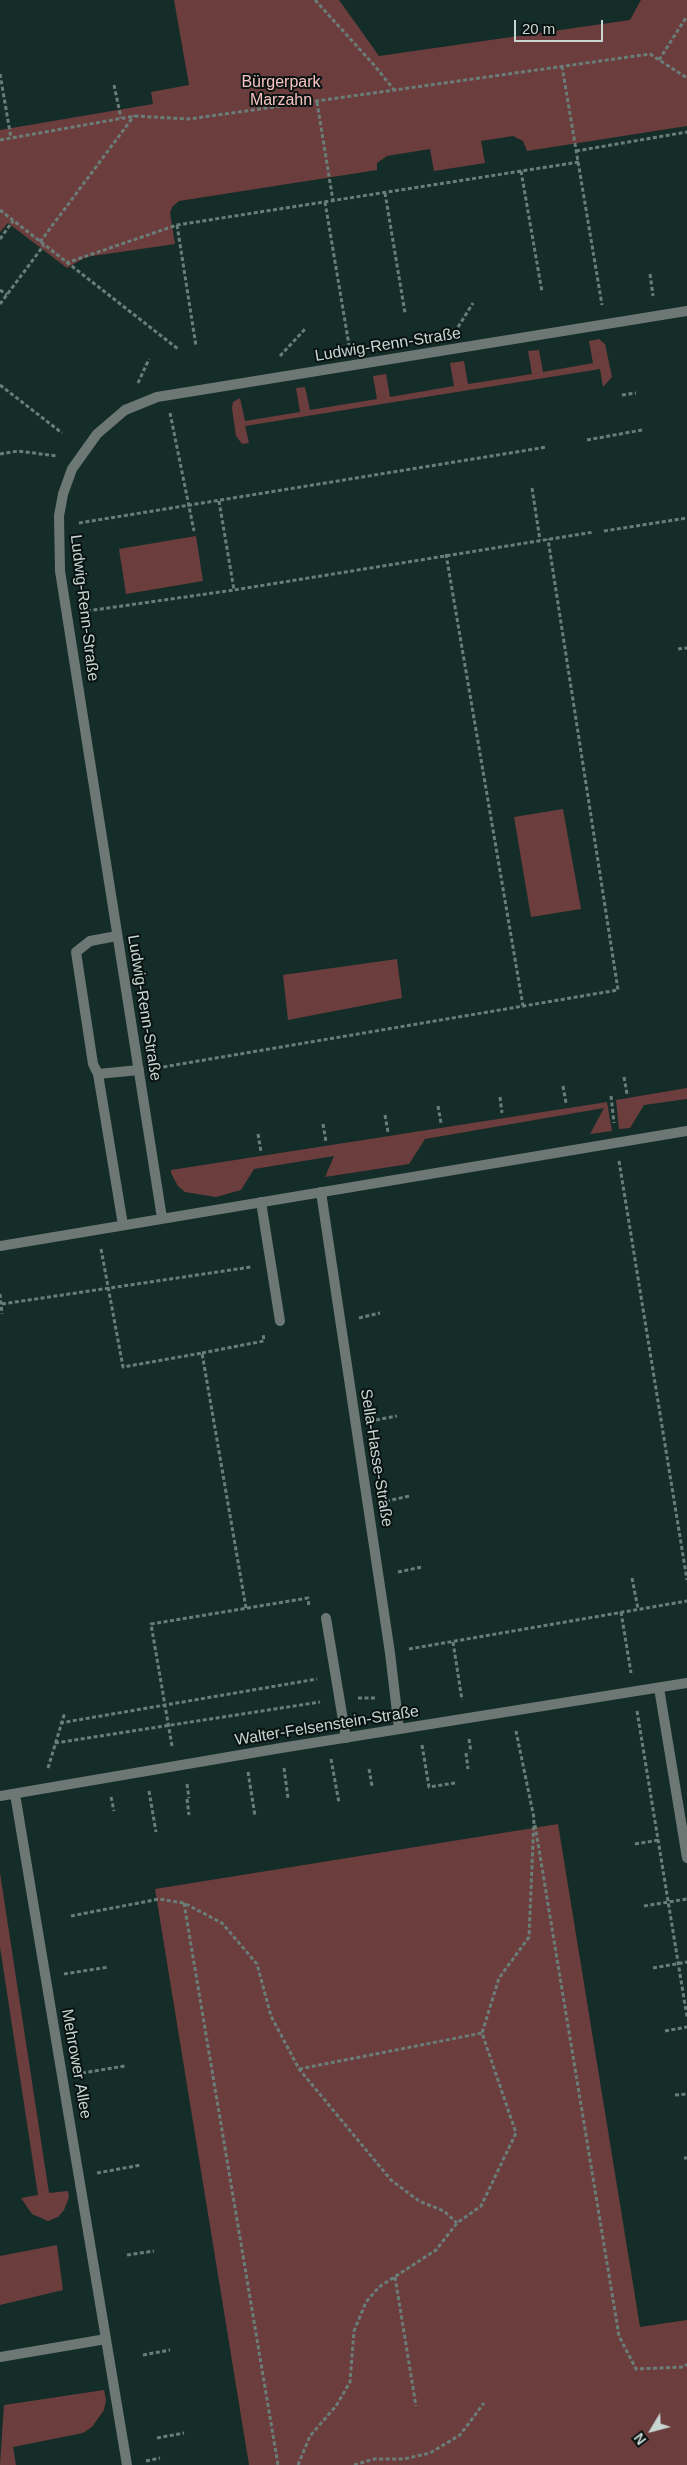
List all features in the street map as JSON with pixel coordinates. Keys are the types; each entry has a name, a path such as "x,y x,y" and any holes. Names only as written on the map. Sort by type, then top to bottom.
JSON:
{"street":[{"name":"Ludwig-Renn-Straße","path":"162,1218 60,571 58,521 63,494 75,465 97,434 125,410 167,396 687,311"},
{"path":"117,936 90,940 76,952 93,1064 98,1074 123,1224"},
{"path":"98,1074 139,1070"},
{"path":"0,1246 687,1131"},
{"name":"Sella-Hasse-Straße","path":"321,1192 399,1729"},
{"path":"261,1202 280,1321"},
{"path":"326,1618 346,1738"},
{"name":"Walter-Felsenstein-Straße","path":"0,1796 281,1748 687,1683"},
{"path":"659,1688 687,1858"},
{"name":"Mehrower Allee","path":"15,1794 126,2465"},
{"path":"0,2356 106,2339"}],"path":[{"path":"315,0 374,65 395,92"},
{"path":"659,60 687,16"},
{"path":"0,140 135,116 189,119 395,92 650,54 687,78"},
{"path":"562,66 606,325"},
{"path":"0,74 11,138"},
{"path":"114,85 121,118"},
{"path":"317,102 333,201"},
{"path":"40,242 135,116"},
{"path":"576,151 687,132"},
{"path":"66,263 177,225 578,162"},
{"path":"521,171 542,292"},
{"path":"385,192 405,313"},
{"path":"324,202 352,366"},
{"path":"0,210 178,349"},
{"path":"0,239 13,221"},
{"path":"177,225 196,346"},
{"path":"0,304 44,245"},
{"path":"0,290 6,295"},
{"path":"0,386 62,433"},
{"path":"622,395 636,393"},
{"path":"167,396 194,531"},
{"path":"587,440 642,430"},
{"path":"58,521 84,523 527,452 548,446"},
{"path":"0,454 18,451 55,455 75,465"},
{"path":"532,488 540,540"},
{"path":"219,501 234,590"},
{"path":"604,531 687,518"},
{"path":"89,610 234,590 446,554 594,532"},
{"path":"139,1070 618,990 548,539"},
{"path":"446,554 523,1006"},
{"path":"678,649 687,648"},
{"path":"624,1077 627,1094"},
{"path":"563,1086 566,1103"},
{"path":"611,1096 623,1197 687,1580"},
{"path":"500,1097 502,1114"},
{"path":"438,1106 441,1123"},
{"path":"385,1114 388,1132"},
{"path":"323,1124 326,1142"},
{"path":"258,1134 261,1152"},
{"path":"2,1304 252,1267"},
{"path":"105,1269 123,1367 264,1341"},
{"path":"0,1294 2,1314"},
{"path":"202,1353 246,1608"},
{"path":"632,1578 638,1609"},
{"path":"168,1725 151,1624 308,1598"},
{"path":"434,1643 453,1642 687,1601"},
{"path":"621,1612 634,1692"},
{"path":"453,1642 465,1718"},
{"path":"60,1723 322,1678"},
{"path":"55,1743 339,1699 395,1697"},
{"path":"48,1771 47,1765 65,1712"},
{"path":"515,1723 534,1818 619,2336 636,2369 684,2367 687,2364"},
{"path":"639,1724 687,2017"},
{"path":"419,1726 429,1787 455,1783"},
{"path":"328,1741 338,1803"},
{"path":"281,1748 288,1798"},
{"path":"466,1753 468,1769"},
{"path":"245,1754 256,1816"},
{"path":"369,1769 372,1786"},
{"path":"146,1771 156,1832"},
{"path":"187,1799 189,1814"},
{"path":"298,2465 310,2436 336,2406 350,2382 354,2332 366,2302 379,2288 436,2250 457,2223 482,2206 516,2133 482,2033 499,1978 529,1937 534,1818"},
{"path":"635,1844 683,1836"},
{"path":"71,1916 160,1899 184,1902 222,1923 257,1964 271,2016 298,2069 391,2180 419,2201 444,2211 457,2223"},
{"path":"644,1906 687,1899"},
{"path":"184,1902 278,2465"},
{"path":"653,1968 687,1962"},
{"path":"46,1977 109,1967"},
{"path":"665,2031 687,2027"},
{"path":"298,2069 482,2033"},
{"path":"63,2077 125,2066"},
{"path":"675,2095 687,2094"},
{"path":"79,2175 141,2165"},
{"path":"127,2255 154,2251"},
{"path":"395,2277 416,2406"},
{"path":"143,2354 170,2350"},
{"path":"354,2465 374,2459 404,2459 430,2453 460,2435 484,2403"},
{"path":"157,2438 184,2433"}],"green space":[{"name":"Bürgerpark Marzahn","path":"174,0 339,0 379,56 630,20 641,0 687,0 687,126 527,151 523,141 513,136 481,141 485,163 434,171 430,149 387,156 377,163 377,170 179,201 172,207 170,213 175,244 86,257 67,268 8,223 0,232 0,130 153,104 151,92 189,85"},
{"path":"599,339 605,344 612,377 603,387 600,369 245,426 249,443 242,444 236,436 232,408 233,402 240,398 245,421 300,412 296,388 305,387 310,410 377,399 373,376 386,374 390,397 454,386 450,363 464,361 468,384 532,374 528,351 539,350 543,372 593,363 589,341"},
{"path":"196,536 203,581 126,594 119,549"},
{"path":"563,809 581,909 531,917 514,817"},
{"path":"397,959 402,998 288,1020 283,975"},
{"path":"687,1088 687,1099 644,1105 630,1128 619,1129 616,1100"},
{"path":"607,1102 612,1131 590,1134 604,1108 425,1139 409,1164 325,1177 334,1156 254,1169 241,1190 216,1197 185,1192 178,1186 171,1173 171,1170"},
{"path":"558,1824 640,2327 687,2320 687,2465 249,2465 155,1889"},
{"path":"0,1873 49,2193 68,2191 69,2197 64,2210 58,2217 48,2221 32,2214 21,2198 38,2195 0,1947"},
{"path":"57,2245 63,2290 0,2305 0,2256"},
{"path":"104,2390 106,2400 104,2410 92,2427 83,2433 13,2447 16,2465 0,2465 4,2405"}]}
